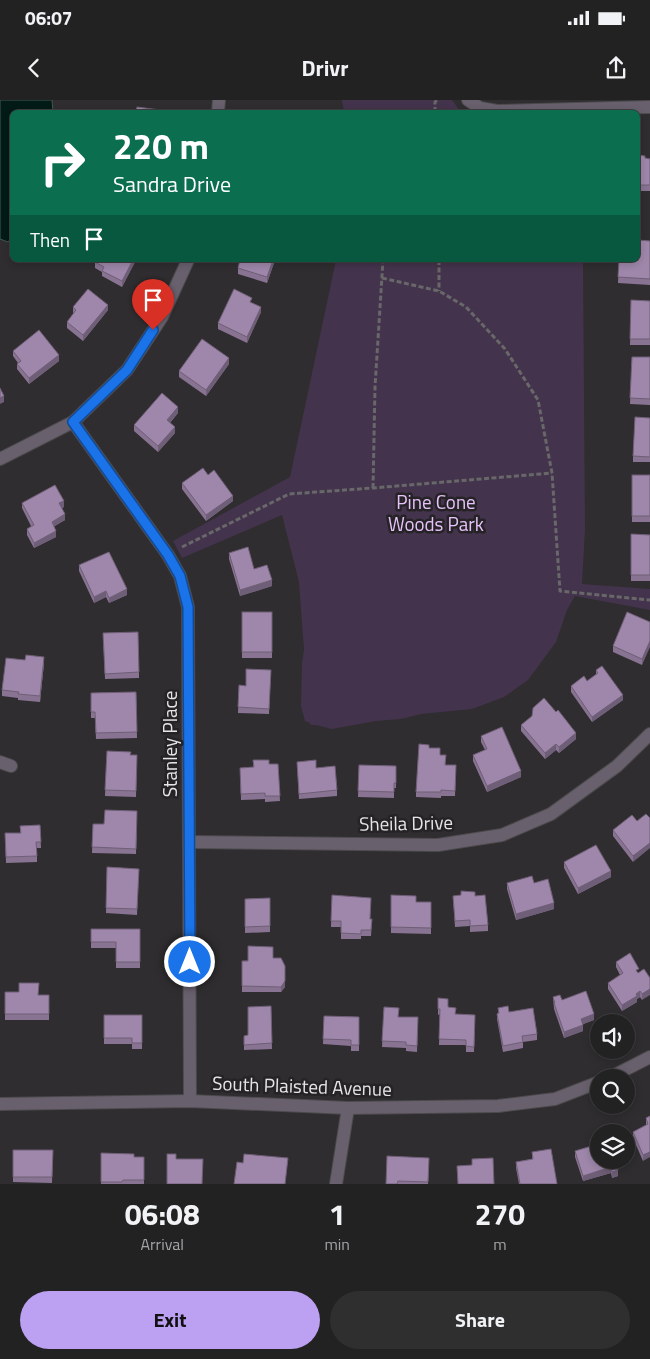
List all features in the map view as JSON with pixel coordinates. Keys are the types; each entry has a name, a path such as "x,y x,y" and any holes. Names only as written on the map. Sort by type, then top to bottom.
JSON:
{"street":[{"path":"468,100 480,108 491,110"},
{"path":"535,110 650,107"},
{"path":"0,459 73,422 127,370 162,317 187,262"},
{"name":"Stanley Place","path":"73,422 168,555 180,576 188,607 190,1101"},
{"name":"Sheila Drive","path":"190,842 438,845 502,835 551,814 617,766 650,734"},
{"path":"626,1069 650,1056"},
{"name":"South Plaisted Avenue","path":"0,1104 190,1101 348,1108 498,1106 555,1099 590,1085"},
{"path":"336,1184 348,1108"}],"path":[{"path":"373,488 375,387 383,262"},
{"path":"439,262 439,292"},
{"path":"382,278 439,292 466,307 505,348 538,400 552,473 560,591 650,600"},
{"path":"182,547 288,494 552,473"}],"green space":[{"path":"342,100 452,100 460,110 344,110"},
{"name":"Pine Cone Woods Park","path":"336,262 583,262 585,530 582,584 650,589 650,610 575,596 567,610 556,642 528,680 504,697 472,709 421,714 401,719 376,721 332,729 311,725 305,721 301,706 304,650 299,582 282,515 182,558 173,541 290,477"}],"shaded area":[{"path":"0,100 52,100 53,110 10,110 10,240 8,242 0,239"}],"building":[{"path":"137,107 160,110 136,110"},
{"path":"640,155 650,159 650,185 640,185"},
{"path":"640,240 650,241 650,279 618,277 619,262 640,262"},
{"path":"95,262 132,262 122,281 102,271 104,267"},
{"path":"240,262 272,262 267,277 238,268"},
{"path":"88,289 108,305 83,335 67,322 76,310 73,307"},
{"path":"234,289 252,298 250,302 261,307 247,337 218,323"},
{"path":"631,300 650,301 650,339 630,339"},
{"path":"39,330 59,355 29,378 17,364 21,361 13,351"},
{"path":"202,339 229,358 206,390 179,371"},
{"path":"632,357 650,357 650,399 630,398"},
{"path":"0,388 4,396 0,398"},
{"path":"162,393 178,407 167,420 175,427 158,446 134,425"},
{"path":"635,417 650,418 650,457 633,456"},
{"path":"203,468 208,475 214,470 233,496 206,515 182,483"},
{"path":"632,475 650,475 650,516 632,516"},
{"path":"55,485 64,501 59,503 65,514 52,522 56,531 34,543 27,529 34,525 22,503"},
{"path":"631,534 650,535 650,575 631,575"},
{"path":"248,547 254,569 267,565 272,580 240,590 229,553"},
{"path":"109,552 127,589 109,598 106,591 94,597 79,565"},
{"path":"242,612 272,612 272,652 242,652"},
{"path":"627,612 650,622 650,641 642,659 613,646"},
{"path":"138,632 139,672 105,674 103,633"},
{"path":"26,655 44,657 40,696 2,690 6,658 25,660"},
{"path":"602,666 623,695 592,717 571,686 584,676 587,681 598,673 596,670"},
{"path":"246,669 271,670 269,709 238,707 239,685 246,686"},
{"path":"136,692 137,732 96,733 95,712 91,712 91,693"},
{"path":"544,698 556,712 558,710 576,733 559,747 556,744 545,753 521,725 532,716 533,708"},
{"path":"502,727 521,771 487,786 473,755 487,749 481,736"},
{"path":"419,744 429,745 429,748 440,748 440,755 446,755 445,765 456,765 455,791 416,792"},
{"path":"107,751 131,752 130,755 137,755 136,791 105,790"},
{"path":"253,760 269,760 269,764 278,764 280,796 265,796 265,793 241,794 240,768 254,767"},
{"path":"316,760 316,768 335,766 337,790 299,794 297,762"},
{"path":"359,765 396,766 394,792 358,791"},
{"path":"105,810 137,811 136,849 92,847 93,824 104,824"},
{"path":"646,814 650,818 650,843 633,856 613,830 632,815 637,821"},
{"path":"40,825 41,842 36,842 37,856 6,857 5,833 21,833 20,826"},
{"path":"596,845 611,871 578,888 564,862"},
{"path":"107,867 139,869 137,909 106,908"},
{"path":"532,876 534,883 548,879 554,903 516,914 507,883"},
{"path":"461,891 475,892 475,896 485,895 488,925 470,926 470,920 455,921 453,896 461,895"},
{"path":"332,895 371,898 371,930 361,930 361,934 341,933 341,921 331,921"},
{"path":"391,895 416,896 416,902 431,902 431,928 391,927"},
{"path":"270,898 270,926 245,927 245,899"},
{"path":"91,929 140,929 140,962 116,962 116,942 91,942"},
{"path":"248,946 273,947 273,958 281,958 285,966 285,981 281,987 242,986 242,961 248,961"},
{"path":"630,953 639,969 636,970 638,973 644,969 650,978 650,989 642,994 640,991 636,994 637,996 622,1005 608,983 623,973 616,962"},
{"path":"19,983 39,983 38,995 49,995 49,1014 5,1014 5,992 19,992"},
{"path":"586,991 594,1014 581,1019 583,1025 564,1032 553,997 560,995 562,1000"},
{"path":"438,998 448,999 448,1007 456,1008 455,1014 475,1015 474,1047 466,1046 466,1040 439,1039 440,1009 438,1009"},
{"path":"271,1006 272,1043 244,1045 244,1036 248,1035 248,1007"},
{"path":"508,1006 509,1012 533,1008 537,1034 522,1036 523,1042 503,1046 497,1014 499,1013 498,1008"},
{"path":"384,1007 399,1008 398,1017 418,1017 417,1046 406,1045 406,1042 382,1041"},
{"path":"104,1015 142,1015 142,1043 132,1043 132,1038 104,1038"},
{"path":"324,1016 359,1017 359,1045 351,1045 351,1040 323,1039"},
{"path":"650,1116 650,1152 643,1155 635,1137 635,1131 648,1124 646,1118"},
{"path":"590,1147 590,1169 605,1169 583,1176 575,1151"},
{"path":"551,1149 557,1184 520,1184 516,1162 533,1159 532,1152"},
{"path":"13,1150 53,1150 52,1177 13,1177"},
{"path":"101,1153 134,1154 134,1157 144,1157 144,1180 101,1182"},
{"path":"167,1154 176,1154 176,1159 203,1159 202,1184 167,1184"},
{"path":"244,1154 288,1158 285,1184 234,1184 237,1162 243,1163"},
{"path":"387,1156 429,1158 428,1182 398,1181 397,1184 386,1184"},
{"path":"493,1158 494,1184 458,1184 457,1166 472,1165 472,1159"}],"route":[{"path":"153,330 127,370 73,422 168,555 180,576 188,607 190,962"}]}
